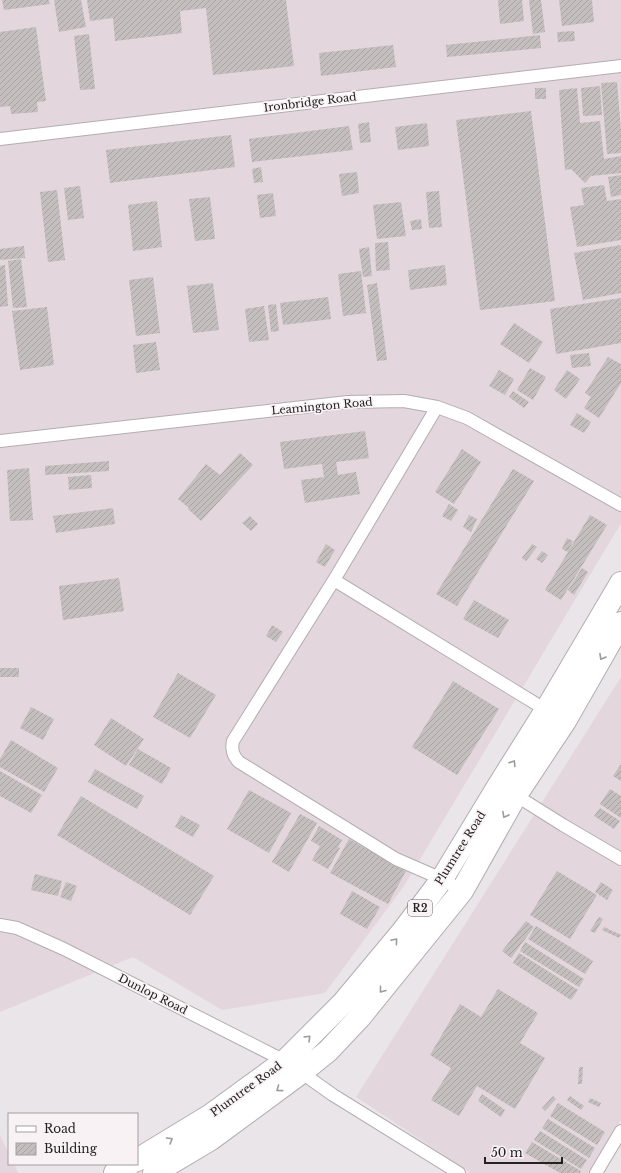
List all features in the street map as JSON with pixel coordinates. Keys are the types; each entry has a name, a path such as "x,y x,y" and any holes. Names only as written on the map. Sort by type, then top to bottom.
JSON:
{"highway":[{"name":"Plumtree Road","path":"138,1159 293,1067 328,1051 360,1017 462,891 507,790 546,710 621,583"},
{"name":"Plumtree Road","path":"154,1173 211,1138 293,1067 343,1003 403,931 507,790 565,721 621,623"},
{"path":"115,1173 128,1165"}],"street":[{"name":"Ironbridge Road","path":"0,139 621,66"},
{"name":"Leamington Road","path":"0,441 348,402 404,401 436,407 467,418 621,505"},
{"path":"436,407 334,580 233,741 232,746 235,758 239,762 390,854 442,879 462,891"},
{"path":"334,580 565,721"},
{"path":"507,790 621,859"},
{"name":"Dunlop Road","path":"0,925 17,928 64,949 293,1067 333,1095 459,1173"},
{"path":"596,1173 621,1131"}],"shaded area":[{"path":"0,0 621,0 621,523 404,886 325,993 222,1010 133,957 0,1012"},
{"path":"621,677 621,1120 590,1173 471,1173 356,1097"},
{"path":"0,1135 8,1152 8,1165 14,1165 18,1173 0,1173"}],"building":[{"path":"2,0 49,0 50,4 4,10"},
{"path":"54,0 81,0 86,27 59,32"},
{"path":"87,0 286,0 294,66 213,75 206,8 180,11 182,33 115,41 113,18 90,21"},
{"path":"498,0 522,0 524,21 500,24"},
{"path":"529,0 541,0 545,32 533,34"},
{"path":"559,0 592,0 594,22 562,26"},
{"path":"36,27 46,101 37,102 38,112 11,114 10,106 0,107 0,32"},
{"path":"574,31 575,41 558,42 557,32"},
{"path":"89,34 95,89 80,90 74,36"},
{"path":"540,35 541,48 447,57 446,45"},
{"path":"393,45 396,67 321,76 319,53"},
{"path":"617,82 621,131 621,153 607,154 601,83"},
{"path":"600,86 602,115 583,116 581,88"},
{"path":"535,88 546,88 546,99 535,99"},
{"path":"577,88 580,123 600,121 604,159 621,156 621,173 591,176 585,183 571,169 565,170 559,90"},
{"path":"531,111 555,301 480,310 456,120"},
{"path":"369,122 371,142 360,143 358,124"},
{"path":"427,123 429,146 398,150 395,127"},
{"path":"349,126 353,150 252,162 249,139"},
{"path":"231,135 235,167 110,183 106,150"},
{"path":"261,167 263,182 254,183 252,169"},
{"path":"357,172 359,193 342,196 339,174"},
{"path":"621,175 621,195 611,197 608,177"},
{"path":"604,185 607,201 621,199 621,240 577,247 570,207 584,205 581,188"},
{"path":"80,186 84,218 68,220 64,188"},
{"path":"57,190 65,260 48,262 40,192"},
{"path":"439,191 442,227 429,228 426,192"},
{"path":"273,193 276,216 260,218 257,195"},
{"path":"210,197 215,239 195,241 189,199"},
{"path":"157,201 162,247 133,251 128,205"},
{"path":"401,202 406,236 377,239 373,205"},
{"path":"421,219 422,229 412,230 410,221"},
{"path":"388,242 390,270 376,271 375,243"},
{"path":"621,245 621,293 583,300 574,253"},
{"path":"24,246 25,258 0,260 0,249"},
{"path":"369,247 372,276 363,277 359,249"},
{"path":"21,259 27,307 13,308 8,261"},
{"path":"5,265 8,306 0,307 0,266"},
{"path":"445,265 447,285 410,290 408,270"},
{"path":"361,271 366,313 343,316 338,274"},
{"path":"153,277 160,333 136,336 129,280"},
{"path":"213,283 219,330 193,333 187,286"},
{"path":"377,283 387,360 377,361 367,285"},
{"path":"328,297 331,319 283,325 280,303"},
{"path":"621,298 621,343 556,354 550,309"},
{"path":"276,304 279,331 271,332 268,305"},
{"path":"264,306 269,340 249,342 245,309"},
{"path":"47,307 54,365 20,370 12,311"},
{"path":"514,323 543,342 529,363 500,344"},
{"path":"156,342 160,370 136,373 133,345"},
{"path":"589,353 591,366 572,368 570,355"},
{"path":"608,357 621,364 621,383 599,418 584,408 591,397 585,393"},
{"path":"530,368 546,377 533,400 517,390"},
{"path":"499,370 514,379 505,395 489,386"},
{"path":"567,370 580,379 566,399 554,390"},
{"path":"513,391 529,402 524,408 509,397"},
{"path":"577,413 591,422 584,433 570,425"},
{"path":"365,431 369,458 336,462 338,475 356,472 360,494 305,503 301,480 324,477 322,464 284,469 280,442"},
{"path":"462,449 481,462 454,504 435,492"},
{"path":"240,453 253,465 201,521 178,499 206,464 220,475"},
{"path":"109,461 109,471 45,475 45,466"},
{"path":"29,468 33,520 10,521 7,470"},
{"path":"513,469 534,481 457,606 436,594"},
{"path":"91,475 92,488 69,490 68,477"},
{"path":"449,504 458,510 451,521 442,516"},
{"path":"113,508 115,524 56,533 53,516"},
{"path":"469,515 477,519 471,532 463,527"},
{"path":"590,515 607,525 561,600 545,590 568,552 562,549 567,538 573,541 569,550"},
{"path":"250,516 258,524 251,531 242,523"},
{"path":"326,544 335,550 325,567 316,562"},
{"path":"532,544 537,547 526,561 522,558"},
{"path":"542,551 548,555 542,563 536,559"},
{"path":"582,568 588,572 574,595 568,590"},
{"path":"119,578 124,611 63,620 59,586"},
{"path":"474,600 509,620 498,638 463,619"},
{"path":"272,625 283,632 276,642 266,636"},
{"path":"0,668 19,668 19,677 0,677"},
{"path":"178,673 216,695 190,738 153,717"},
{"path":"453,681 499,709 457,775 412,747"},
{"path":"31,707 54,719 43,740 20,728"},
{"path":"111,718 144,739 126,766 94,745"},
{"path":"11,740 58,768 44,792 0,767 0,759"},
{"path":"138,749 171,768 162,784 129,765"},
{"path":"621,764 621,781 613,776"},
{"path":"95,769 144,796 137,809 88,782"},
{"path":"0,771 42,795 31,813 0,796"},
{"path":"610,789 621,796 621,818 600,804"},
{"path":"249,790 291,813 269,853 227,829"},
{"path":"81,796 214,876 190,915 57,835"},
{"path":"600,808 620,821 614,829 594,816"},
{"path":"300,814 317,823 289,872 272,862"},
{"path":"181,815 200,825 193,837 175,827"},
{"path":"319,826 342,840 338,847 340,848 328,869 312,860 320,846 311,841"},
{"path":"349,839 406,871 388,904 330,873"},
{"path":"557,871 597,895 570,939 530,915"},
{"path":"35,874 62,881 58,896 31,890"},
{"path":"66,882 77,886 71,901 60,897"},
{"path":"601,882 613,890 607,900 595,892"},
{"path":"352,891 380,907 367,929 340,914"},
{"path":"599,917 603,919 595,933 590,931"},
{"path":"526,921 534,927 511,958 502,951"},
{"path":"536,926 593,961 585,974 528,939"},
{"path":"604,927 621,935 619,938 602,930"},
{"path":"525,942 584,979 579,987 520,951"},
{"path":"519,953 578,990 571,1000 513,963"},
{"path":"498,989 538,1013 520,1043 545,1058 515,1109 477,1086 459,1116 431,1100 451,1068 430,1055 460,1004 481,1017"},
{"path":"579,1067 583,1067 582,1084 578,1084"},
{"path":"482,1094 505,1110 501,1117 478,1101"},
{"path":"553,1096 556,1099 545,1111 542,1108"},
{"path":"570,1096 584,1106 581,1110 567,1100"},
{"path":"590,1098 601,1103 599,1107 588,1102"},
{"path":"558,1103 605,1132 597,1145 550,1116"},
{"path":"548,1119 595,1148 589,1158 542,1128"},
{"path":"540,1131 587,1160 581,1169 534,1140"},
{"path":"532,1142 581,1171 580,1173 560,1173 525,1153"}]}
